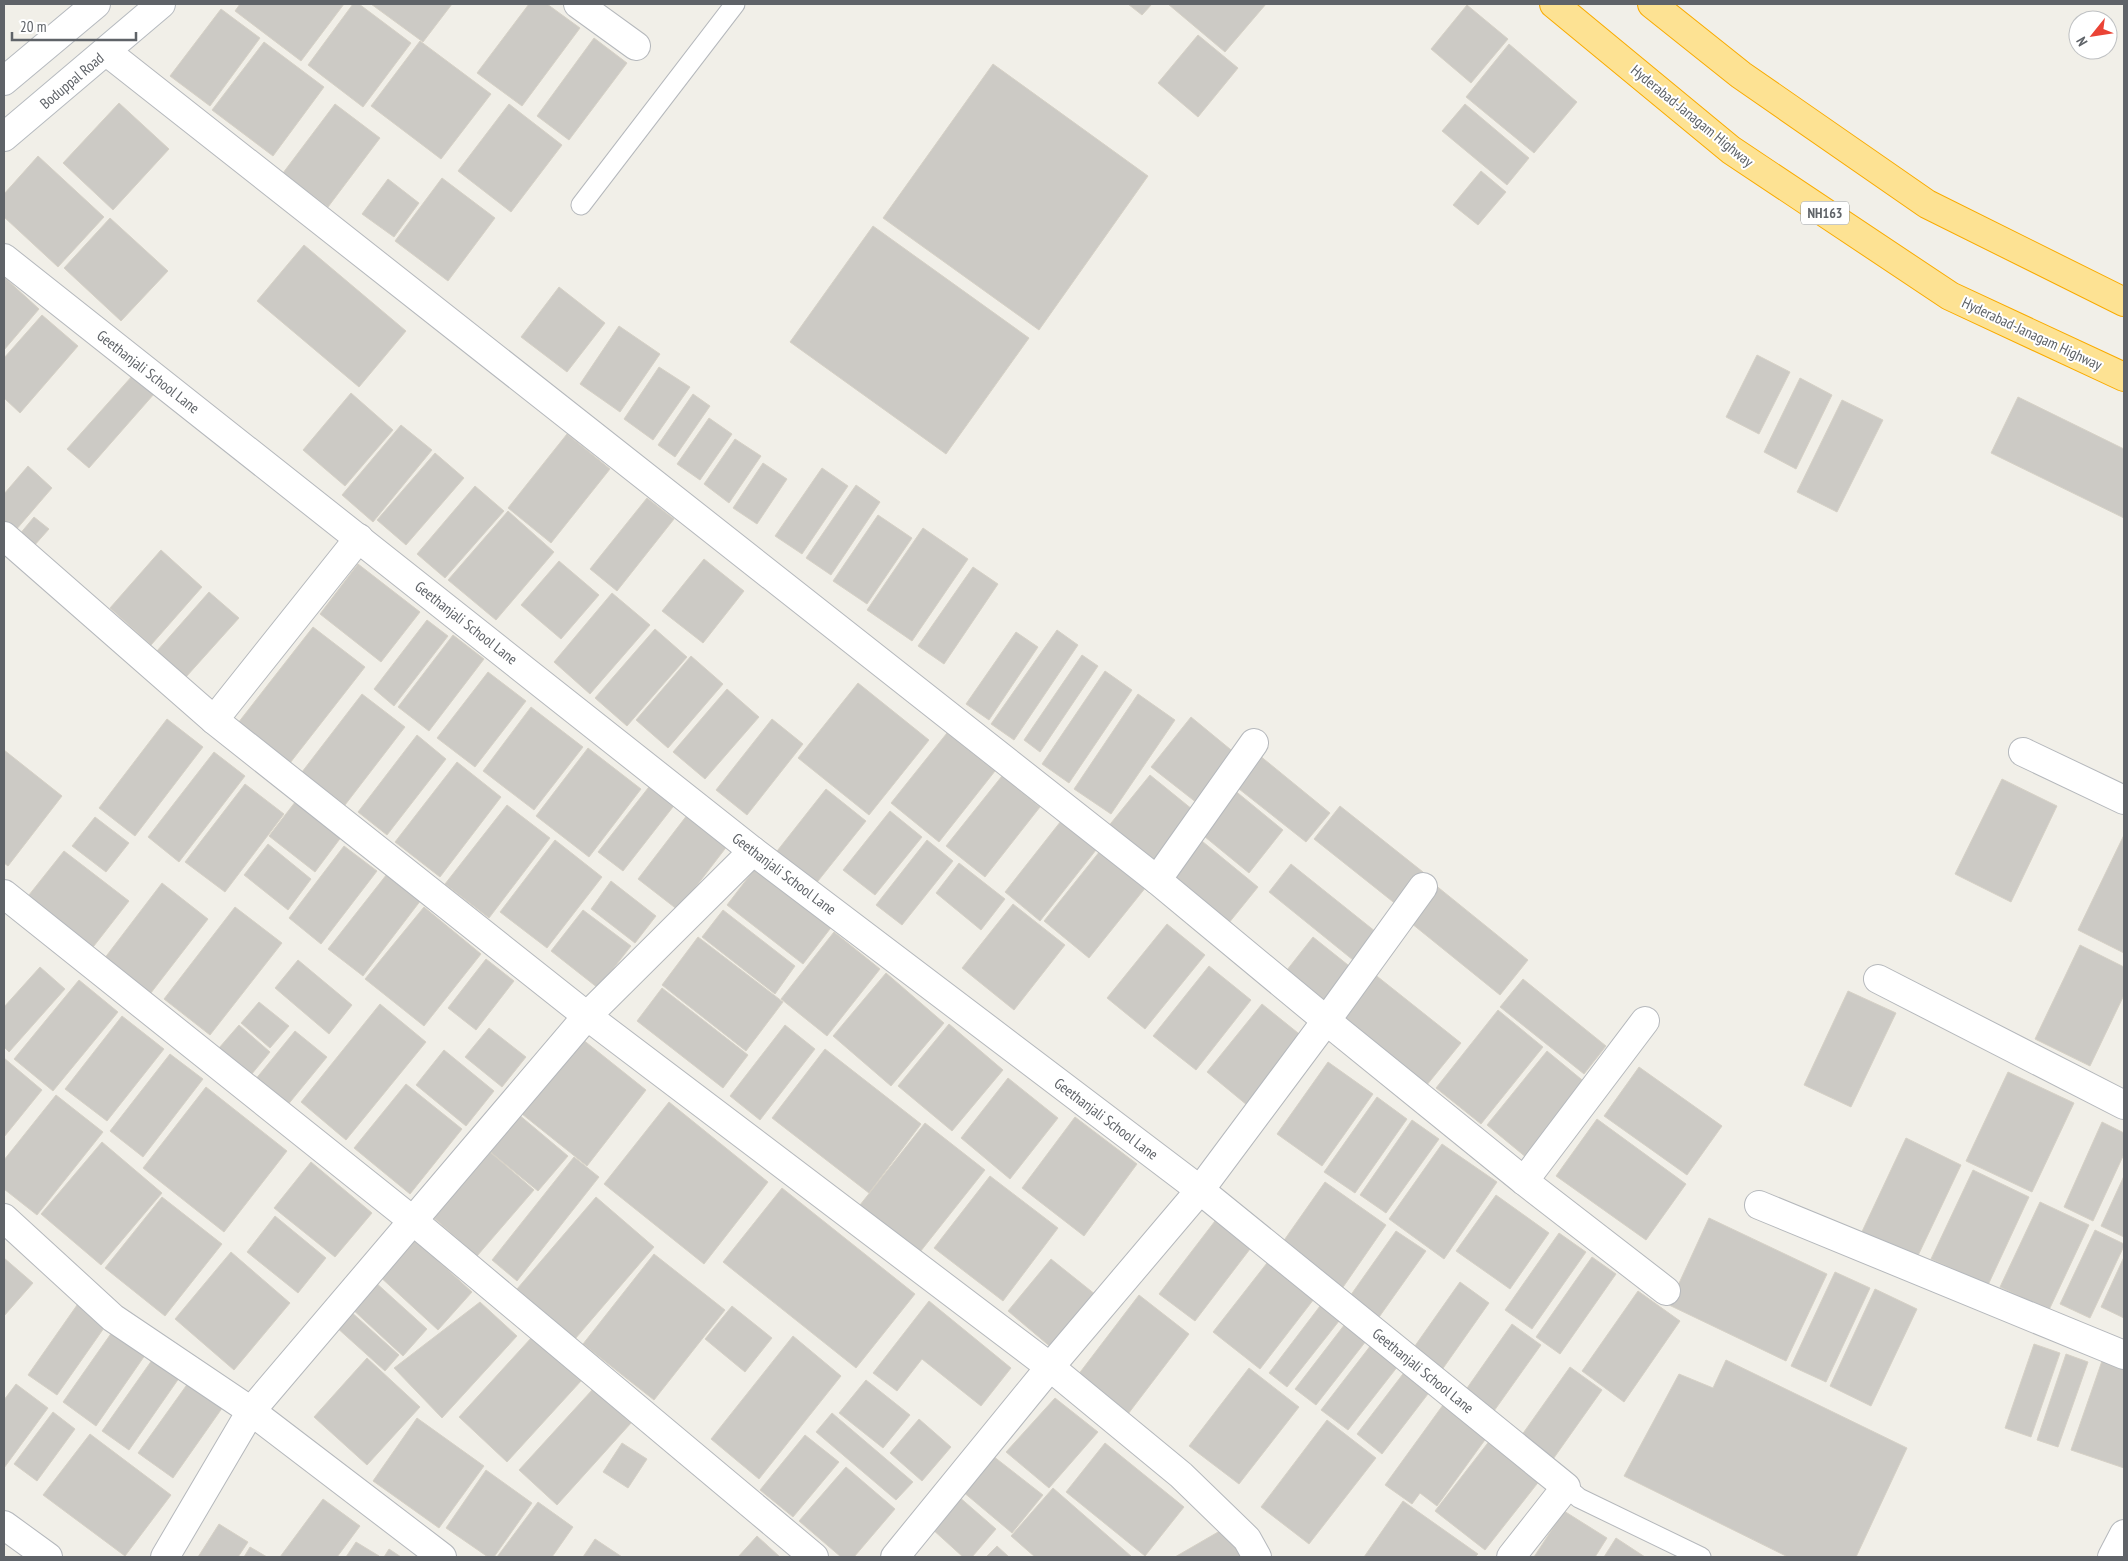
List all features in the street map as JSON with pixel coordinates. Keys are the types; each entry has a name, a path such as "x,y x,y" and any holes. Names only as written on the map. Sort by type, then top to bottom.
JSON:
{"highway":[{"name":"Hyderabad-Janagam Highway","path":"1554,4 1731,150 1950,296 2124,377"},
{"path":"1652,4 1741,75 1928,204 2124,302"}],"street":[{"path":"4,81 96,4"},
{"name":"Boduppal Road","path":"4,137 107,52 161,4"},
{"path":"578,4 636,46"},
{"path":"107,52 1157,880 1326,1021 1666,1291"},
{"name":"Geethanjali School Lane","path":"4,258 753,851 1200,1190 1566,1487"},
{"path":"4,536 214,720 587,1016 1050,1367 1181,1475 1247,1539 1257,1557"},
{"path":"214,720 359,538"},
{"path":"1157,880 1254,743"},
{"path":"2023,752 2124,800"},
{"path":"165,1557 251,1411 587,1016 753,851"},
{"path":"895,1557 1050,1367 1200,1190 1423,887"},
{"path":"4,894 412,1220 814,1557"},
{"path":"1878,979 2124,1105"},
{"path":"1524,1180 1645,1021"},
{"path":"1759,1205 2124,1355"},
{"path":"4,1218 112,1318 251,1411 442,1557"},
{"path":"1511,1557 1566,1487"},
{"path":"4,1525 48,1557"},
{"path":"2112,1557 2124,1534"}],"lane":[{"path":"581,205 735,4"},
{"path":"1566,1487 1579,1498 1701,1557"}],"building":[{"path":"240,4 344,4 301,61 235,11"},
{"path":"353,4 359,4 411,43 363,107 308,65"},
{"path":"371,4 452,4 423,42"},
{"path":"529,4 547,4 580,28 522,106 477,73"},
{"path":"1128,4 1152,4 1142,15"},
{"path":"1168,4 1266,4 1225,52"},
{"path":"1467,5 1508,39 1471,83 1431,49"},
{"path":"221,9 260,38 210,106 170,76"},
{"path":"1198,35 1238,68 1198,117 1158,83"},
{"path":"594,38 627,63 569,140 537,116"},
{"path":"420,41 491,94 441,159 371,106"},
{"path":"264,42 324,87 273,156 212,110"},
{"path":"1509,44 1577,102 1534,153 1466,97"},
{"path":"993,64 1148,176 1039,330 883,218"},
{"path":"119,103 169,149 113,210 63,163"},
{"path":"335,104 380,138 328,207 283,173"},
{"path":"509,104 562,145 511,212 458,171"},
{"path":"1465,104 1529,158 1507,185 1442,131"},
{"path":"38,156 104,217 58,267 4,217 4,194"},
{"path":"1481,171 1506,192 1478,225 1453,205"},
{"path":"442,178 495,218 448,281 395,241"},
{"path":"388,179 419,203 394,237 362,214"},
{"path":"110,218 168,271 121,321 64,268"},
{"path":"873,226 1029,338 946,454 790,342"},
{"path":"304,245 406,331 359,387 257,301"},
{"path":"4,277 39,309 4,350"},
{"path":"559,287 605,323 567,372 521,337"},
{"path":"42,315 78,346 20,413 4,398 4,358"},
{"path":"619,326 660,354 620,412 580,384"},
{"path":"1757,355 1790,372 1759,434 1726,417"},
{"path":"659,367 690,387 653,440 624,419"},
{"path":"133,375 154,394 89,468 67,449"},
{"path":"1800,378 1832,395 1796,469 1764,452"},
{"path":"351,393 393,430 345,486 303,450"},
{"path":"693,394 710,406 675,457 658,445"},
{"path":"2018,397 2124,449 2124,518 1991,453"},
{"path":"1842,400 1883,420 1837,512 1797,492"},
{"path":"709,418 732,434 700,480 677,464"},
{"path":"401,425 432,450 373,522 342,495"},
{"path":"567,434 610,469 551,543 508,508"},
{"path":"735,439 761,456 729,503 704,484"},
{"path":"435,453 464,478 406,545 377,520"},
{"path":"763,463 787,479 757,524 733,508"},
{"path":"28,466 52,488 15,531 4,521 4,494"},
{"path":"822,468 848,486 802,554 775,536"},
{"path":"856,485 880,502 831,575 806,558"},
{"path":"475,486 504,511 445,578 417,554"},
{"path":"647,498 674,519 617,591 590,569"},
{"path":"508,511 554,552 496,620 448,580"},
{"path":"878,515 912,538 867,604 833,581"},
{"path":"34,517 49,529 33,547 19,535"},
{"path":"923,528 968,559 912,641 867,610"},
{"path":"161,550 202,587 151,645 110,608"},
{"path":"704,559 744,591 703,643 662,611"},
{"path":"559,561 599,595 561,639 521,605"},
{"path":"358,564 420,612 381,662 320,614"},
{"path":"973,567 998,584 944,664 918,646"},
{"path":"209,592 239,618 186,677 157,651"},
{"path":"612,593 650,625 590,694 554,662"},
{"path":"427,620 448,636 394,706 374,689"},
{"path":"313,627 365,667 290,763 238,723"},
{"path":"655,629 687,657 627,726 595,698"},
{"path":"1057,630 1078,645 1014,740 991,724"},
{"path":"1016,632 1038,647 989,720 966,704"},
{"path":"453,635 484,659 429,731 398,707"},
{"path":"1082,655 1098,666 1040,752 1024,740"},
{"path":"691,656 723,684 668,748 636,720"},
{"path":"1105,671 1132,690 1069,783 1042,764"},
{"path":"488,672 526,701 475,767 437,738"},
{"path":"858,683 929,740 869,815 798,758"},
{"path":"727,689 759,717 705,779 673,752"},
{"path":"362,694 405,727 345,805 302,772"},
{"path":"1138,694 1175,720 1111,814 1074,789"},
{"path":"531,707 583,747 534,810 483,771"},
{"path":"1191,717 1236,754 1197,803 1151,767"},
{"path":"167,719 203,747 135,836 99,808"},
{"path":"772,719 803,744 747,815 716,790"},
{"path":"947,733 995,771 939,842 891,803"},
{"path":"417,735 446,759 387,835 358,812"},
{"path":"588,748 641,789 589,857 536,816"},
{"path":"4,750 62,796 8,866 4,863"},
{"path":"214,752 245,776 179,862 148,837"},
{"path":"1259,755 1330,813 1306,842 1234,785"},
{"path":"457,762 501,797 440,877 395,842"},
{"path":"1150,775 1198,814 1156,867 1107,828"},
{"path":"1002,776 1040,807 985,877 946,846"},
{"path":"2002,779 2057,806 2011,902 1955,874"},
{"path":"652,783 676,803 623,871 598,852"},
{"path":"245,784 284,814 225,892 185,862"},
{"path":"826,789 866,821 814,886 774,855"},
{"path":"1233,789 1283,830 1249,873 1199,832"},
{"path":"299,797 345,832 315,872 269,836"},
{"path":"507,805 550,838 489,918 445,884"},
{"path":"1340,806 1423,872 1397,905 1314,839"},
{"path":"691,810 731,841 678,910 638,879"},
{"path":"890,811 922,837 875,895 843,870"},
{"path":"95,817 129,843 106,872 72,846"},
{"path":"1061,821 1096,850 1040,921 1005,892"},
{"path":"2124,835 2124,953 2078,930"},
{"path":"1197,837 1258,887 1228,924 1167,874"},
{"path":"555,840 602,877 547,948 500,912"},
{"path":"927,840 953,861 902,925 876,905"},
{"path":"268,844 311,879 288,910 244,875"},
{"path":"344,846 377,871 321,944 289,918"},
{"path":"64,851 129,901 90,951 25,900"},
{"path":"1100,851 1146,887 1089,958 1044,921"},
{"path":"959,863 1005,899 981,930 936,893"},
{"path":"1291,864 1376,932 1353,960 1269,892"},
{"path":"757,866 833,925 803,964 727,905"},
{"path":"387,874 421,900 363,976 328,949"},
{"path":"611,881 656,916 635,943 591,909"},
{"path":"162,883 208,919 147,998 101,963"},
{"path":"1434,884 1528,960 1500,995 1406,919"},
{"path":"1013,904 1065,945 1014,1010 962,968"},
{"path":"235,907 282,943 210,1035 164,999"},
{"path":"424,907 481,954 424,1026 365,979"},
{"path":"583,910 631,946 598,988 551,951"},
{"path":"723,910 795,966 775,994 702,937"},
{"path":"1167,924 1205,955 1145,1029 1107,998"},
{"path":"834,932 880,969 827,1036 781,999"},
{"path":"698,937 783,1002 746,1051 662,985"},
{"path":"1313,937 1353,969 1327,1002 1287,970"},
{"path":"2080,945 2124,967 2124,995 2090,1066 2035,1039"},
{"path":"486,959 514,981 476,1030 448,1008"},
{"path":"298,960 352,1005 329,1034 275,988"},
{"path":"1209,966 1251,1000 1196,1070 1153,1036"},
{"path":"40,967 65,989 9,1052 4,1047 4,1007"},
{"path":"886,973 944,1023 891,1086 833,1036"},
{"path":"1373,973 1461,1043 1426,1086 1339,1016"},
{"path":"1523,979 1606,1046 1584,1074 1500,1007"},
{"path":"79,980 118,1012 53,1091 14,1059"},
{"path":"662,988 748,1055 723,1088 637,1021"},
{"path":"1848,991 1896,1013 1851,1107 1804,1085"},
{"path":"259,1002 289,1026 270,1048 241,1023"},
{"path":"380,1004 426,1042 346,1140 301,1102"},
{"path":"1262,1004 1308,1041 1253,1110 1207,1072"},
{"path":"1498,1010 1543,1047 1481,1124 1436,1088"},
{"path":"122,1016 164,1049 107,1121 65,1089"},
{"path":"949,1024 1003,1070 952,1131 898,1086"},
{"path":"239,1025 270,1052 251,1075 219,1048"},
{"path":"785,1025 815,1049 760,1120 730,1096"},
{"path":"489,1028 526,1057 502,1087 465,1057"},
{"path":"295,1031 327,1057 286,1107 255,1080"},
{"path":"582,1039 646,1090 587,1166 522,1114"},
{"path":"825,1049 921,1124 869,1193 772,1118"},
{"path":"444,1050 494,1091 466,1126 416,1085"},
{"path":"1547,1051 1587,1084 1527,1158 1487,1125"},
{"path":"170,1054 203,1079 143,1157 110,1131"},
{"path":"4,1058 42,1090 4,1137"},
{"path":"1328,1062 1373,1094 1322,1166 1277,1134"},
{"path":"1639,1067 1722,1126 1687,1175 1604,1116"},
{"path":"2008,1072 2074,1103 2032,1192 1966,1161"},
{"path":"1008,1078 1058,1118 1010,1179 961,1138"},
{"path":"406,1084 462,1129 410,1194 354,1148"},
{"path":"206,1087 287,1151 224,1232 143,1168"},
{"path":"56,1095 103,1132 37,1215 4,1189 4,1160"},
{"path":"1377,1097 1407,1119 1355,1193 1324,1172"},
{"path":"669,1102 768,1182 704,1264 604,1184"},
{"path":"518,1114 568,1156 538,1191 488,1150"},
{"path":"1075,1117 1137,1164 1084,1236 1022,1188"},
{"path":"1597,1119 1686,1184 1646,1240 1556,1176"},
{"path":"1412,1120 1439,1139 1386,1213 1360,1195"},
{"path":"2102,1122 2124,1133 2124,1154 2093,1221 2064,1207"},
{"path":"925,1123 985,1170 920,1252 860,1205"},
{"path":"1906,1138 1961,1165 1914,1264 1859,1238"},
{"path":"102,1142 162,1193 101,1265 41,1214"},
{"path":"1442,1144 1497,1182 1444,1259 1389,1219"},
{"path":"490,1152 534,1190 477,1256 434,1218"},
{"path":"574,1157 599,1177 517,1281 492,1260"},
{"path":"311,1162 372,1213 335,1257 274,1208"},
{"path":"1973,1170 2029,1197 1988,1285 1931,1259"},
{"path":"990,1176 1058,1228 1003,1301 934,1248"},
{"path":"2124,1176 2124,1237 2101,1226"},
{"path":"1325,1182 1386,1225 1339,1293 1278,1249"},
{"path":"782,1188 915,1294 856,1368 723,1262"},
{"path":"1496,1195 1549,1233 1510,1289 1456,1251"},
{"path":"162,1197 222,1244 165,1316 105,1268"},
{"path":"596,1197 654,1247 575,1339 517,1289"},
{"path":"2040,1202 2089,1225 2049,1310 2000,1287"},
{"path":"275,1216 326,1258 298,1293 247,1252"},
{"path":"1709,1218 1827,1274 1786,1361 1669,1305"},
{"path":"1215,1221 1250,1249 1195,1321 1159,1294"},
{"path":"2095,1230 2124,1244 2124,1246 2090,1318 2060,1304"},
{"path":"1396,1231 1426,1251 1377,1320 1348,1299"},
{"path":"1559,1233 1586,1252 1532,1329 1505,1310"},
{"path":"411,1236 472,1292 438,1330 377,1274"},
{"path":"231,1252 290,1303 234,1370 175,1319"},
{"path":"654,1254 725,1310 654,1400 583,1344"},
{"path":"1592,1257 1616,1274 1560,1354 1536,1337"},
{"path":"2124,1257 2124,1318 2101,1307"},
{"path":"4,1258 33,1283 4,1316"},
{"path":"1051,1259 1096,1295 1053,1349 1008,1311"},
{"path":"1267,1263 1314,1299 1260,1369 1213,1332"},
{"path":"1835,1272 1870,1288 1826,1382 1791,1366"},
{"path":"374,1281 427,1329 403,1356 350,1307"},
{"path":"1460,1282 1489,1303 1439,1374 1410,1353"},
{"path":"1875,1289 1917,1309 1871,1406 1830,1386"},
{"path":"1638,1291 1680,1321 1624,1402 1582,1371"},
{"path":"1139,1295 1189,1334 1128,1414 1078,1375"},
{"path":"82,1298 111,1318 57,1395 28,1375"},
{"path":"929,1301 1011,1368 981,1406 922,1359 897,1391 873,1373"},
{"path":"480,1302 517,1336 442,1418 394,1368"},
{"path":"732,1306 772,1338 745,1372 705,1339"},
{"path":"1320,1306 1339,1321 1287,1387 1269,1373"},
{"path":"349,1310 399,1355 385,1371 335,1326"},
{"path":"1345,1324 1366,1341 1316,1405 1295,1389"},
{"path":"1512,1324 1541,1345 1494,1411 1465,1391"},
{"path":"117,1325 150,1348 96,1426 63,1402"},
{"path":"793,1336 841,1376 759,1479 711,1439"},
{"path":"532,1337 581,1381 507,1462 459,1417"},
{"path":"2034,1344 2060,1353 2031,1437 2005,1428"},
{"path":"1371,1345 1398,1366 1348,1430 1321,1410"},
{"path":"157,1353 184,1371 129,1450 102,1431"},
{"path":"2066,1354 2088,1362 2058,1447 2037,1440"},
{"path":"367,1358 420,1407 367,1465 314,1417"},
{"path":"1726,1360 1907,1448 1856,1557 1788,1557 1624,1476 1679,1374 1713,1388"},
{"path":"2102,1361 2124,1369 2124,1468 2071,1450"},
{"path":"1570,1367 1602,1390 1551,1462 1519,1439"},
{"path":"1249,1368 1299,1407 1239,1484 1189,1446"},
{"path":"1406,1370 1431,1390 1382,1454 1357,1434"},
{"path":"191,1379 225,1404 173,1478 138,1453"},
{"path":"866,1380 910,1415 883,1448 839,1413"},
{"path":"16,1384 48,1408 4,1468 4,1400"},
{"path":"593,1389 631,1423 557,1505 519,1470"},
{"path":"1055,1398 1098,1432 1049,1488 1006,1452"},
{"path":"1443,1405 1487,1437 1437,1506 1420,1493 1412,1504 1385,1485"},
{"path":"53,1412 75,1429 37,1481 14,1464"},
{"path":"832,1413 913,1482 896,1500 816,1432"},
{"path":"417,1418 484,1466 439,1528 373,1481"},
{"path":"919,1419 951,1447 922,1481 890,1453"},
{"path":"1327,1420 1376,1458 1309,1544 1261,1507"},
{"path":"90,1434 171,1495 125,1556 43,1495"},
{"path":"805,1435 839,1462 793,1517 760,1490"},
{"path":"1494,1435 1544,1475 1485,1550 1435,1511"},
{"path":"622,1443 647,1459 628,1488 603,1472"},
{"path":"1105,1443 1184,1507 1145,1556 1066,1492"},
{"path":"993,1456 1043,1495 1012,1533 962,1491"},
{"path":"846,1467 895,1509 854,1557 841,1557 799,1521"},
{"path":"486,1470 532,1503 494,1557 488,1557 446,1528"},
{"path":"1053,1488 1132,1557 1035,1557 1011,1536"},
{"path":"958,1496 996,1529 972,1557 963,1557 931,1528"},
{"path":"323,1499 360,1526 337,1557 280,1557"},
{"path":"1403,1501 1478,1554 1475,1557 1364,1557"},
{"path":"538,1502 573,1527 552,1557 497,1557"},
{"path":"1564,1511 1607,1538 1595,1557 1534,1557"},
{"path":"219,1524 248,1542 238,1557 198,1557"},
{"path":"1225,1528 1242,1557 1175,1557"},
{"path":"757,1536 780,1557 738,1557"},
{"path":"1616,1538 1645,1557 1604,1557"},
{"path":"595,1539 622,1557 583,1557"},
{"path":"356,1542 379,1556 346,1557"},
{"path":"997,1546 1009,1557 986,1557"},
{"path":"250,1547 267,1557 244,1557"},
{"path":"389,1549 401,1557 384,1557"}]}
